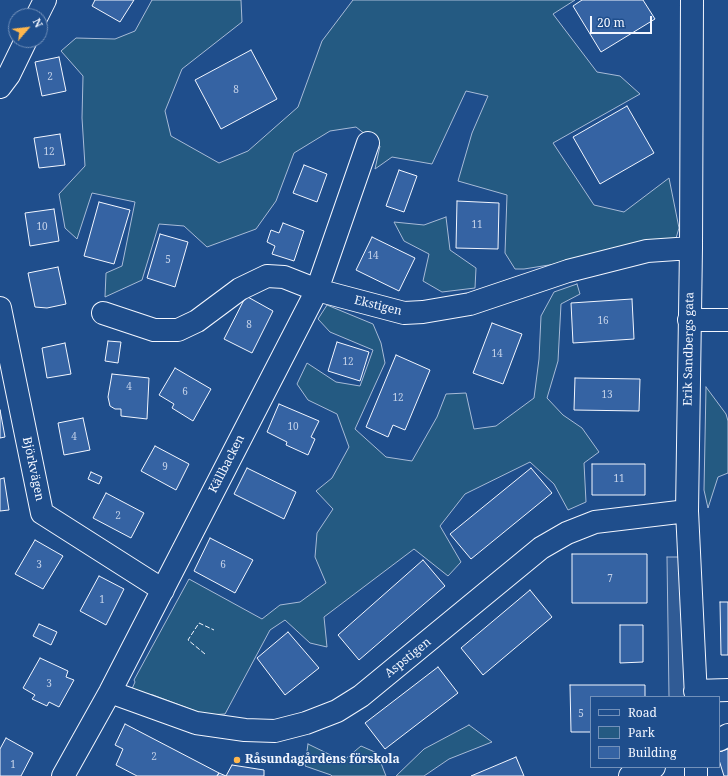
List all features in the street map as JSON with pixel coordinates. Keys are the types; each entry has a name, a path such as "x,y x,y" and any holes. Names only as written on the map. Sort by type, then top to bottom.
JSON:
{"street":[{"name":"Erik Sandbergs gata","path":"692,0 691,248 687,511 695,694"},
{"path":"0,88 9,75 22,48"},
{"name":"Källbacken","path":"63,776 110,692 317,290 368,143"},
{"name":"Ekstigen","path":"102,313 154,330 178,330 197,321 240,289 267,276 284,277 317,290 404,313 423,312 470,304 568,271 647,251 691,248"},
{"name":"Björkvägen","path":"0,308 3,339 42,513 162,590"},
{"path":"689,320 728,320"},
{"name":"Aspstigen","path":"110,692 196,723 245,730 275,731 306,723 337,711 360,696 541,548 567,533 595,522 687,511"},
{"path":"695,694 728,690"},
{"path":"630,776 651,768"}],"green space":[{"path":"152,0 241,0 242,22 182,69 165,111 171,136 219,163 248,151 298,107 322,41 353,0 575,0 553,14 597,72 620,76 640,94 553,143 594,205 624,212 669,178 679,228 674,245 524,269 515,269 505,253 507,195 458,181 472,133 488,96 466,91 432,164 392,157 375,169 380,146 356,127 330,131 294,153 276,201 256,229 207,247 184,226 159,224 142,280 105,297 106,273 122,266 135,202 92,193 77,239 65,228 59,194 85,166 82,118 83,76 61,51 76,38 115,39 135,31"},
{"path":"446,217 450,250 476,268 475,288 442,292 423,281 429,254 404,241 394,222 424,225"},
{"path":"577,284 580,294 561,304 558,361 547,398 563,415 582,428 599,452 584,463 586,502 568,510 554,484 530,462 465,494 440,526 461,562 448,576 414,549 324,617 327,647 310,643 285,620 270,630 225,714 206,715 153,695 131,691 135,682 134,680 189,579 262,619 280,605 300,602 326,583 315,557 317,533 333,509 316,491 332,478 349,447 337,414 308,400 297,384 307,363 336,382 360,386 373,350 330,332 318,319 327,305 373,324 381,343 385,363 355,429 386,457 412,461 437,417 446,394 466,393 474,429 496,426 534,398 539,359 541,316 554,292"},
{"path":"706,387 726,414 728,421 728,473 718,477 708,508 704,490"},
{"path":"469,725 492,742 449,759 424,776 396,776 424,749"},
{"path":"308,744 343,761 361,746 377,753 386,776 332,776 305,766"}],"shaded area":[{"path":"667,557 685,557 686,696 669,696"}],"building":[{"path":"95,0 134,0 120,22 92,6"},
{"path":"582,0 643,0 655,19 601,52 573,6"},
{"path":"251,50 277,99 221,129 195,80"},
{"path":"59,57 66,91 42,96 35,62"},
{"path":"627,106 654,153 600,184 573,137"},
{"path":"60,134 65,165 39,168 34,138"},
{"path":"304,165 327,174 317,202 293,193"},
{"path":"399,170 417,176 404,212 386,206"},
{"path":"457,201 499,203 498,249 456,248"},
{"path":"99,202 130,210 114,264 84,256"},
{"path":"54,209 59,241 30,246 25,213"},
{"path":"283,223 304,231 294,261 272,254 275,246 267,242 271,230 279,233"},
{"path":"160,234 188,242 175,287 147,278"},
{"path":"372,237 415,258 399,291 356,270"},
{"path":"58,267 66,304 47,308 35,307 28,273"},
{"path":"246,296 273,311 252,353 224,339"},
{"path":"632,299 634,339 573,343 571,303"},
{"path":"492,323 522,334 503,384 473,373"},
{"path":"108,341 121,342 118,363 105,361"},
{"path":"337,342 369,352 360,381 328,371"},
{"path":"65,343 71,374 47,378 42,348"},
{"path":"396,355 430,370 405,430 393,425 388,437 366,427"},
{"path":"175,368 211,389 193,421 172,408 174,404 159,395"},
{"path":"112,374 149,378 147,419 121,416 121,409 115,409 110,406 108,397"},
{"path":"575,378 640,379 639,411 574,410"},
{"path":"279,404 319,421 311,437 315,439 308,455 286,445 287,442 267,432"},
{"path":"0,410 5,437 0,438"},
{"path":"83,418 90,450 64,455 58,423"},
{"path":"155,446 189,464 176,490 141,471"},
{"path":"592,464 645,464 645,495 592,495"},
{"path":"247,468 296,492 284,519 234,494"},
{"path":"531,468 552,493 471,559 450,534"},
{"path":"91,472 102,477 99,484 88,479"},
{"path":"4,478 9,510 0,511 0,479"},
{"path":"106,493 144,513 131,538 93,518"},
{"path":"210,538 253,560 235,593 194,571"},
{"path":"35,540 63,556 43,589 15,574"},
{"path":"572,554 647,554 647,603 572,603"},
{"path":"423,560 445,586 359,660 338,635"},
{"path":"99,576 124,589 106,625 80,611"},
{"path":"530,590 552,617 483,675 461,648"},
{"path":"720,602 728,602 728,655 721,655"},
{"path":"39,624 57,632 51,645 33,636"},
{"path":"620,625 643,625 643,662 620,663"},
{"path":"288,632 319,668 285,695 257,658"},
{"path":"40,658 68,671 66,677 74,680 59,707 49,702 47,706 32,699 35,695 23,688"},
{"path":"438,667 458,693 385,749 365,723"},
{"path":"570,685 645,685 645,696 590,696 590,732 571,732"},
{"path":"125,724 219,773 217,776 137,776 116,765 123,749 115,745"},
{"path":"6,738 33,753 21,776 0,776 0,749"},
{"path":"728,749 728,776 724,776 720,763 720,752"},
{"path":"516,757 524,776 471,776"},
{"path":"232,765 264,770 264,776 226,776"},
{"path":"219,773 226,776 217,776"}],"fence":[{"path":"205,654 188,640 199,623 214,630"}],"place":[{"name":"Råsundagårdens förskola","path":"237,760"}]}
